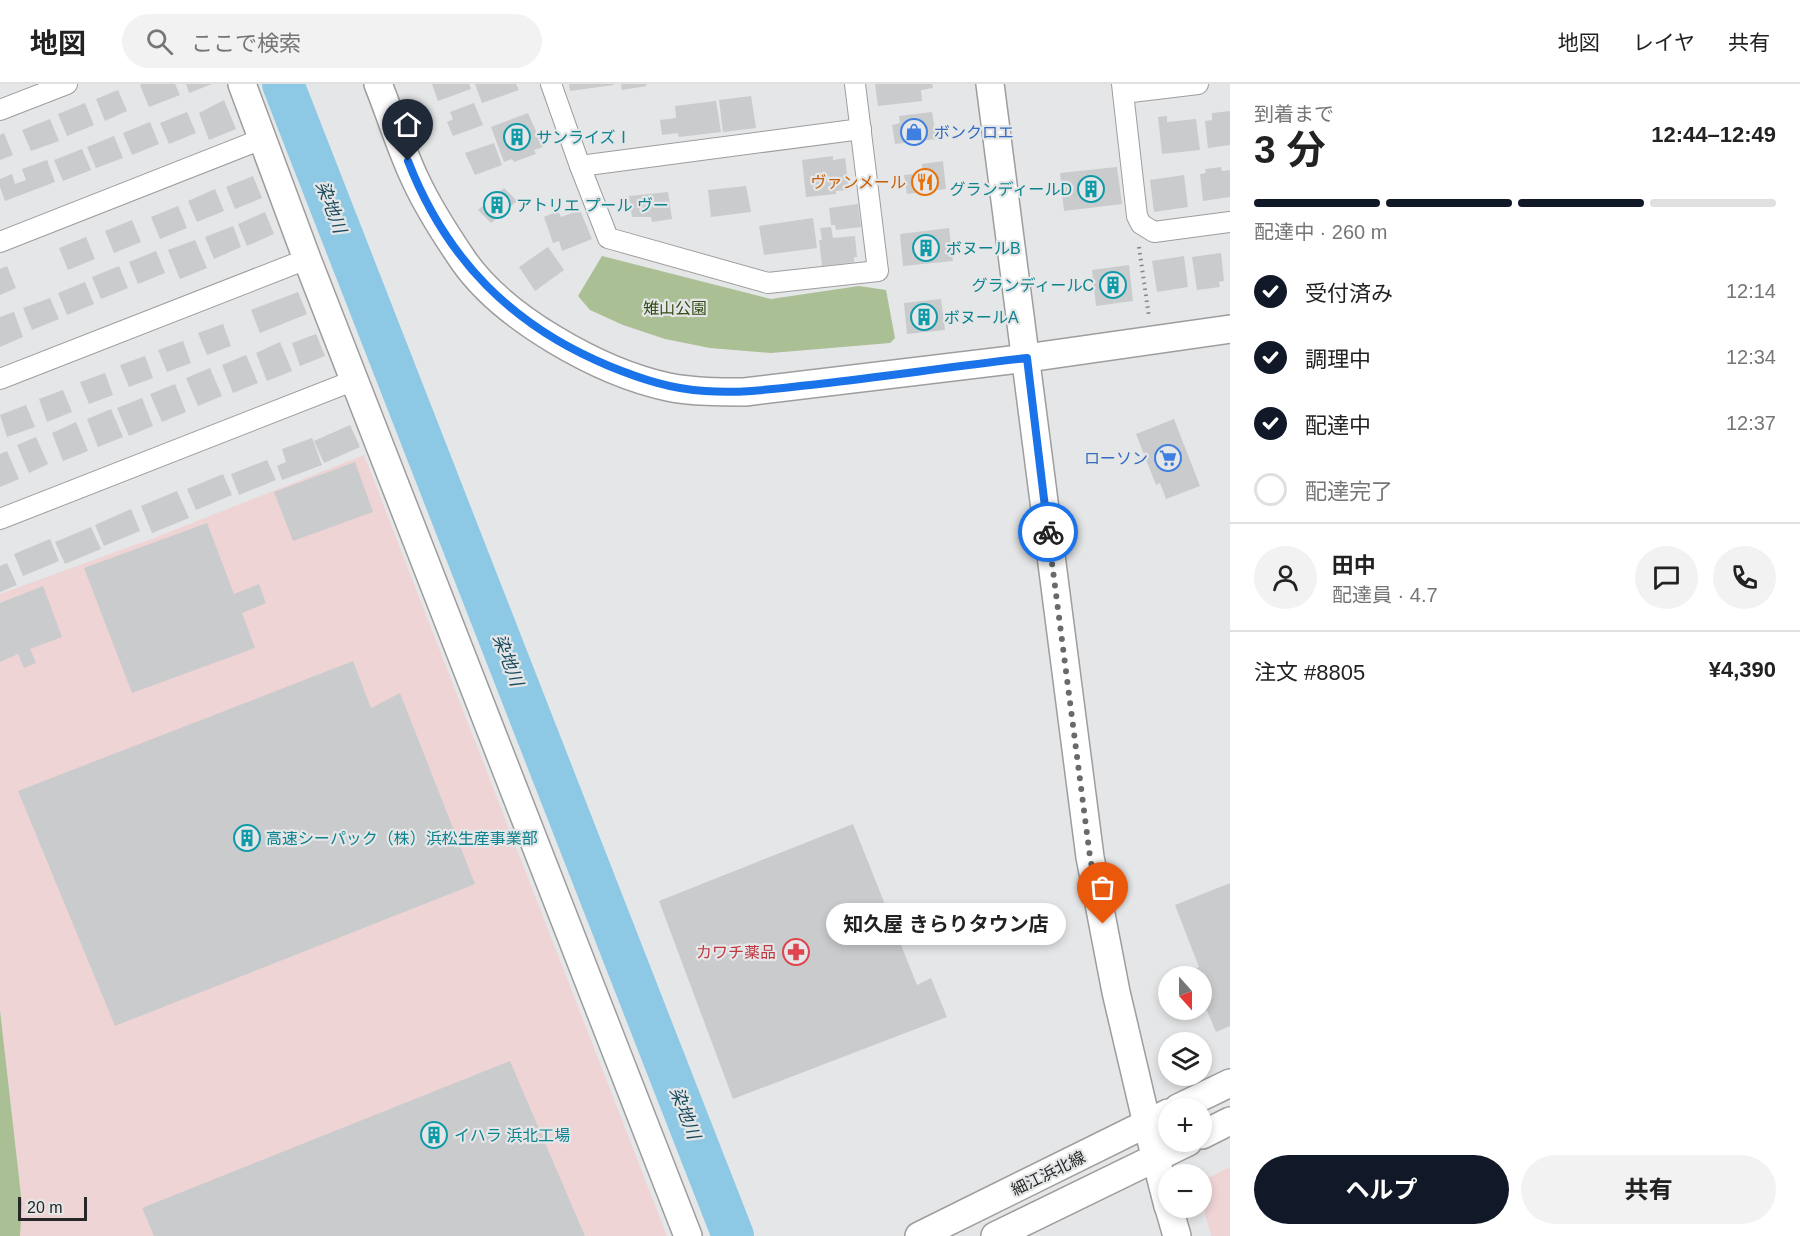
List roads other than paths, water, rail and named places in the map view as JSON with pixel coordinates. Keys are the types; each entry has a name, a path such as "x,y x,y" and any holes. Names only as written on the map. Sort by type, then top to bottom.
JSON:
{"street":[{"path":"0,110 67,84"},
{"path":"242,84 307,259 688,1236"},
{"path":"378,84 416,180 435,216 464,262 489,289 521,318 562,345 597,361 668,387 725,392 833,382 1027,358 1230,328"},
{"path":"551,84 608,238 768,283 878,271 855,84"},
{"path":"990,84 1090,857 1116,992 1158,1119 1155,1157 1158,1168"},
{"path":"1198,84 1122,89 1137,216 1141,224 1154,232 1230,222"},
{"path":"580,166 861,129"},
{"path":"0,242 262,139"},
{"path":"0,379 307,259"},
{"path":"0,519 355,380"},
{"path":"1199,1098 1230,1083"},
{"name":"細江浜北線","path":"919,1236 1158,1119"},
{"path":"1212,1130 1230,1121"},
{"name":"細江浜北線","path":"995,1236 1166,1152"},
{"path":"1172,1218 1177,1236"}],"waterway":[{"name":"染地川","path":"283,84 733,1236"}],"place":[{"name":"ボンクロエ","path":"914,132"},
{"name":"サンライズⅠ","path":"517,137"},
{"name":"ヴァンメール","path":"925,182"},
{"name":"グランディールD","path":"1091,189"},
{"name":"アトリエ プール ヴー","path":"497,205"},
{"name":"ボヌールB","path":"926,248"},
{"name":"グランディールC","path":"1113,285"},
{"name":"ボヌールA","path":"924,317"},
{"name":"ローソン","path":"1168,458"},
{"name":"高速シーパック（株）浜松生産事業部","path":"247,838"},
{"name":"知久屋 きらりタウン店","path":"1103,924"},
{"name":"カワチ薬品","path":"796,952"},
{"name":"イハラ 浜北工場","path":"434,1135"}],"park label":[{"name":"雉山公園","path":"675,308"}]}
